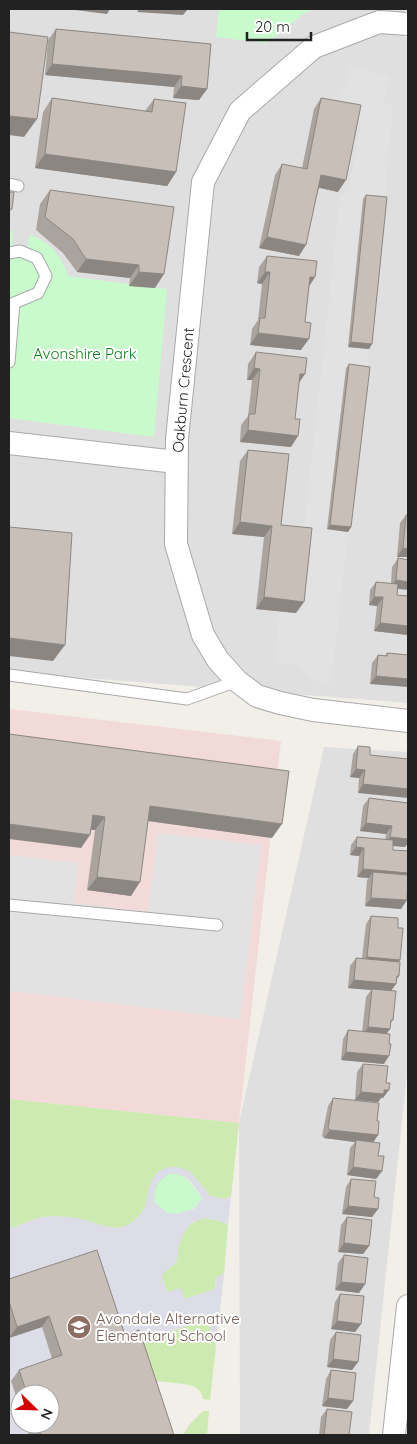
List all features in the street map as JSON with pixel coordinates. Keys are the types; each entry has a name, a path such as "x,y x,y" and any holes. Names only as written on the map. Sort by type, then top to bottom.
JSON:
{"street":[{"name":"Oakburn Crescent","path":"408,24 380,22 314,47 240,111 203,182 176,462 176,544 203,635 218,660 237,681 257,696 313,710 408,721"},
{"path":"9,443 176,462"},
{"path":"400,1422 408,1306"}],"lane":[{"path":"9,253 20,251 37,258 46,276 38,293 11,301 9,362"},
{"path":"9,675 187,699 237,681"},
{"path":"9,906 217,925"}],"shaded area":[{"path":"9,9 405,9 404,37 408,38 408,703 9,672"},
{"path":"350,66 390,77 384,102 393,108 384,202 363,200 348,346 369,349 367,371 346,369 327,529 348,532 331,683 314,681 295,665 274,662 280,611 296,613 302,611 309,539 304,530 340,198 348,192 361,123 353,117 337,113"},
{"path":"9,709 281,741 239,1123 9,1099"},
{"path":"324,747 408,752 408,1064 369,1435 240,1435 239,1123"},
{"path":"158,833 261,845 240,1019 9,991 9,855 79,863 74,903 148,912"},
{"path":"169,1167 178,1167 191,1172 210,1196 225,1199 231,1197 228,1225 221,1221 206,1218 192,1222 185,1231 178,1247 176,1263 161,1275 167,1292 181,1288 185,1299 215,1289 216,1277 224,1274 216,1346 207,1319 133,1344 9,1288 9,1229 38,1218 54,1216 79,1218 108,1227 119,1228 126,1226 134,1221 144,1210 150,1184 159,1171","holes":["169,1174 185,1177 191,1182 202,1198 194,1209 175,1214 168,1213 154,1202 155,1189 158,1183"]},
{"path":"42,1327 54,1367 11,1381 10,1434 29,1435 9,1435 9,1337"}],"green space":[{"path":"219,9 313,9 303,14 267,43 216,37"},
{"name":"Avonshire Park","path":"9,231 13,231 12,248 27,249 30,235 44,241 59,256 68,276 167,289 154,437 9,418"},
{"path":"9,1099 239,1123 231,1197 225,1199 210,1196 191,1172 146,1205 141,1215 126,1226 119,1228 108,1227 54,1216 38,1218 9,1229"},
{"path":"168,1174 181,1176 189,1181 202,1198 197,1206 182,1214 172,1214 165,1212 154,1202 157,1186"},
{"path":"206,1218 221,1221 228,1225 224,1274 216,1278 215,1289 185,1299 167,1292 161,1275 177,1258 180,1241 187,1227 195,1221"},
{"path":"207,1319 216,1346 210,1400 203,1399 196,1387 153,1381 133,1344"},
{"path":"203,1411 209,1411 207,1435 183,1435 190,1424"}],"building":[{"path":"56,29 211,44 207,89 181,86 182,76 52,64"},
{"path":"9,32 48,37 37,119 9,116"},
{"path":"52,98 152,112 154,99 186,103 176,172 45,154"},
{"path":"321,98 361,105 346,180 321,175 306,245 267,237 282,164 307,169"},
{"path":"50,190 174,207 164,274 139,272 139,265 86,259 73,239 45,217"},
{"path":"9,192 14,192 12,209 9,211"},
{"path":"366,195 387,197 372,344 351,342"},
{"path":"267,256 317,261 315,277 310,277 305,322 311,323 309,339 258,333 260,318 265,318 270,272 265,272"},
{"path":"256,352 307,358 305,374 300,374 295,419 300,419 298,436 248,430 249,414 255,414 260,369 254,368"},
{"path":"349,364 370,367 351,527 330,525"},
{"path":"248,450 289,454 281,525 312,528 304,602 264,597 272,526 240,522"},
{"path":"406,515 408,515 408,549 403,548"},
{"path":"9,527 72,533 65,645 9,638"},
{"path":"398,558 408,560 408,582 396,580"},
{"path":"376,582 398,584 397,595 408,596 408,626 380,623 383,597 374,597"},
{"path":"387,653 408,655 408,679 376,676 378,655 387,656"},
{"path":"9,734 289,771 282,824 150,806 140,882 97,877 105,817 93,815 90,835 9,824"},
{"path":"358,746 370,747 370,755 408,759 408,789 363,784 365,770 356,769"},
{"path":"369,798 408,803 408,839 390,837 392,826 366,823"},
{"path":"357,837 393,840 393,850 408,851 408,873 363,869 364,848 356,847"},
{"path":"373,872 408,875 407,900 371,898"},
{"path":"371,916 398,918 398,928 403,928 400,960 367,957"},
{"path":"356,958 400,962 399,976 397,976 396,984 354,980"},
{"path":"372,989 396,991 393,1020 391,1020 390,1029 368,1027"},
{"path":"348,1030 390,1034 389,1056 346,1052"},
{"path":"363,1064 388,1066 386,1083 390,1083 389,1090 384,1090 384,1094 361,1092"},
{"path":"333,1098 379,1103 378,1135 330,1130 328,1128"},
{"path":"356,1140 380,1143 378,1156 384,1156 382,1171 353,1167"},
{"path":"351,1179 376,1181 374,1197 379,1198 378,1209 348,1206"},
{"path":"347,1217 372,1220 369,1246 344,1243"},
{"path":"97,1250 125,1335 139,1330 140,1332 174,1435 41,1435 60,1434 60,1384 24,1384 19,1370 62,1355 49,1316 17,1327 9,1301 9,1279"},
{"path":"344,1255 368,1258 365,1284 341,1282"},
{"path":"340,1294 364,1296 361,1324 337,1321"},
{"path":"336,1332 361,1335 358,1362 333,1359"},
{"path":"331,1370 356,1373 353,1401 328,1398"},
{"path":"327,1409 352,1412 349,1435 324,1435"}],"place":[{"name":"Avondale Alternative Elementary School","path":"79,1327"}]}
